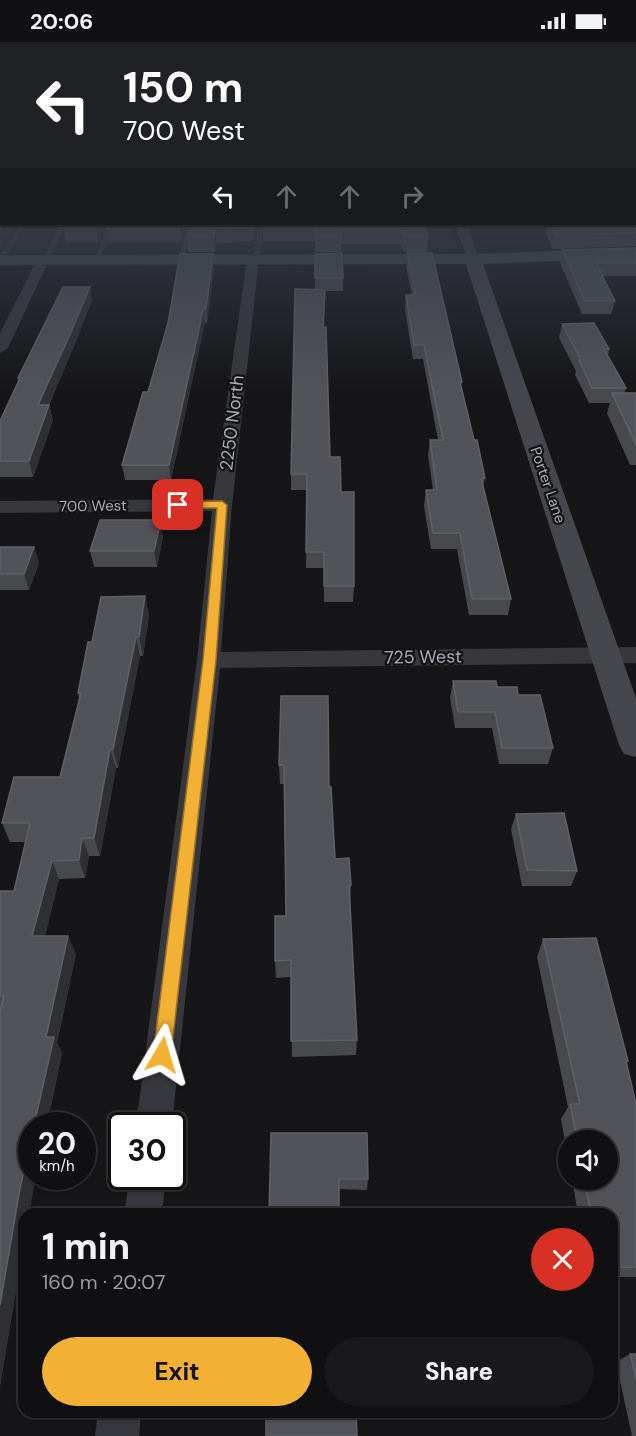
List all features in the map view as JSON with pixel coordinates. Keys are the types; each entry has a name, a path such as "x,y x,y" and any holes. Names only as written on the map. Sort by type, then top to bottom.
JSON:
{"street":[{"path":"0,348 44,260"},
{"name":"2250 North","path":"156,1112 209,660 222,505 255,260"},
{"name":"Porter Lane","path":"473,260 636,746"},
{"name":"700 West","path":"0,507 222,505"},
{"name":"725 West","path":"209,660 636,655"},
{"path":"144,1208 146,1190"},
{"path":"117,1436 119,1418"}],"building":[{"path":"179,260 212,260 206,309 203,309 169,465 122,465 143,392 148,392 168,323"},
{"path":"315,260 342,260 343,278 315,278"},
{"path":"409,260 434,260 462,382 460,382 474,440 477,440 485,478 481,478 511,599 472,599 460,533 433,533 426,490 437,490 430,440 443,440 424,345 414,345 406,295 416,295"},
{"path":"567,260 636,260 636,263 596,263 615,301 585,301"},
{"path":"63,287 90,287 38,405 49,405 29,461 0,461 0,421 20,378 18,378"},
{"path":"295,289 325,290 323,327 326,327 330,457 340,457 341,492 354,492 354,586 324,586 324,552 306,552 307,474 291,474"},
{"path":"594,323 609,349 604,349 626,388 592,388 579,360 581,360 562,324"},
{"path":"612,393 636,393 636,445"},
{"path":"100,520 161,520 154,551 90,551"},
{"path":"0,547 34,547 24,574 0,574"},
{"path":"145,596 139,637 136,637 113,749 110,749 94,838 82,838 79,860 52,861 32,936 68,936 46,1037 54,1037 37,1112 18,1112 20,1190 0,1305 0,1011 4,996 0,996 0,891 14,891 30,823 2,823 14,777 60,777 81,693 78,693 88,642 92,642 101,597"},
{"path":"453,681 496,681 497,687 517,687 518,695 540,695 553,748 502,748 495,712 458,712"},
{"path":"281,696 328,696 329,787 331,787 335,859 349,858 357,1040 291,1041 291,960 275,961 275,916 286,916 284,765 279,765"},
{"path":"564,813 577,871 527,870 516,814"},
{"path":"596,938 628,1061 626,1061 636,1104 636,1267 618,1268 618,1208 590,1208 586,1190 618,1190 618,1130 575,1130 570,1104 580,1104 543,939"},
{"path":"271,1133 367,1133 368,1179 339,1179 339,1208 269,1208"},
{"path":"630,1354 636,1354 636,1379"},
{"path":"266,1418 356,1418 357,1436 266,1436"}],"route":[{"path":"162,1055 209,660 222,505 178,505"}]}
